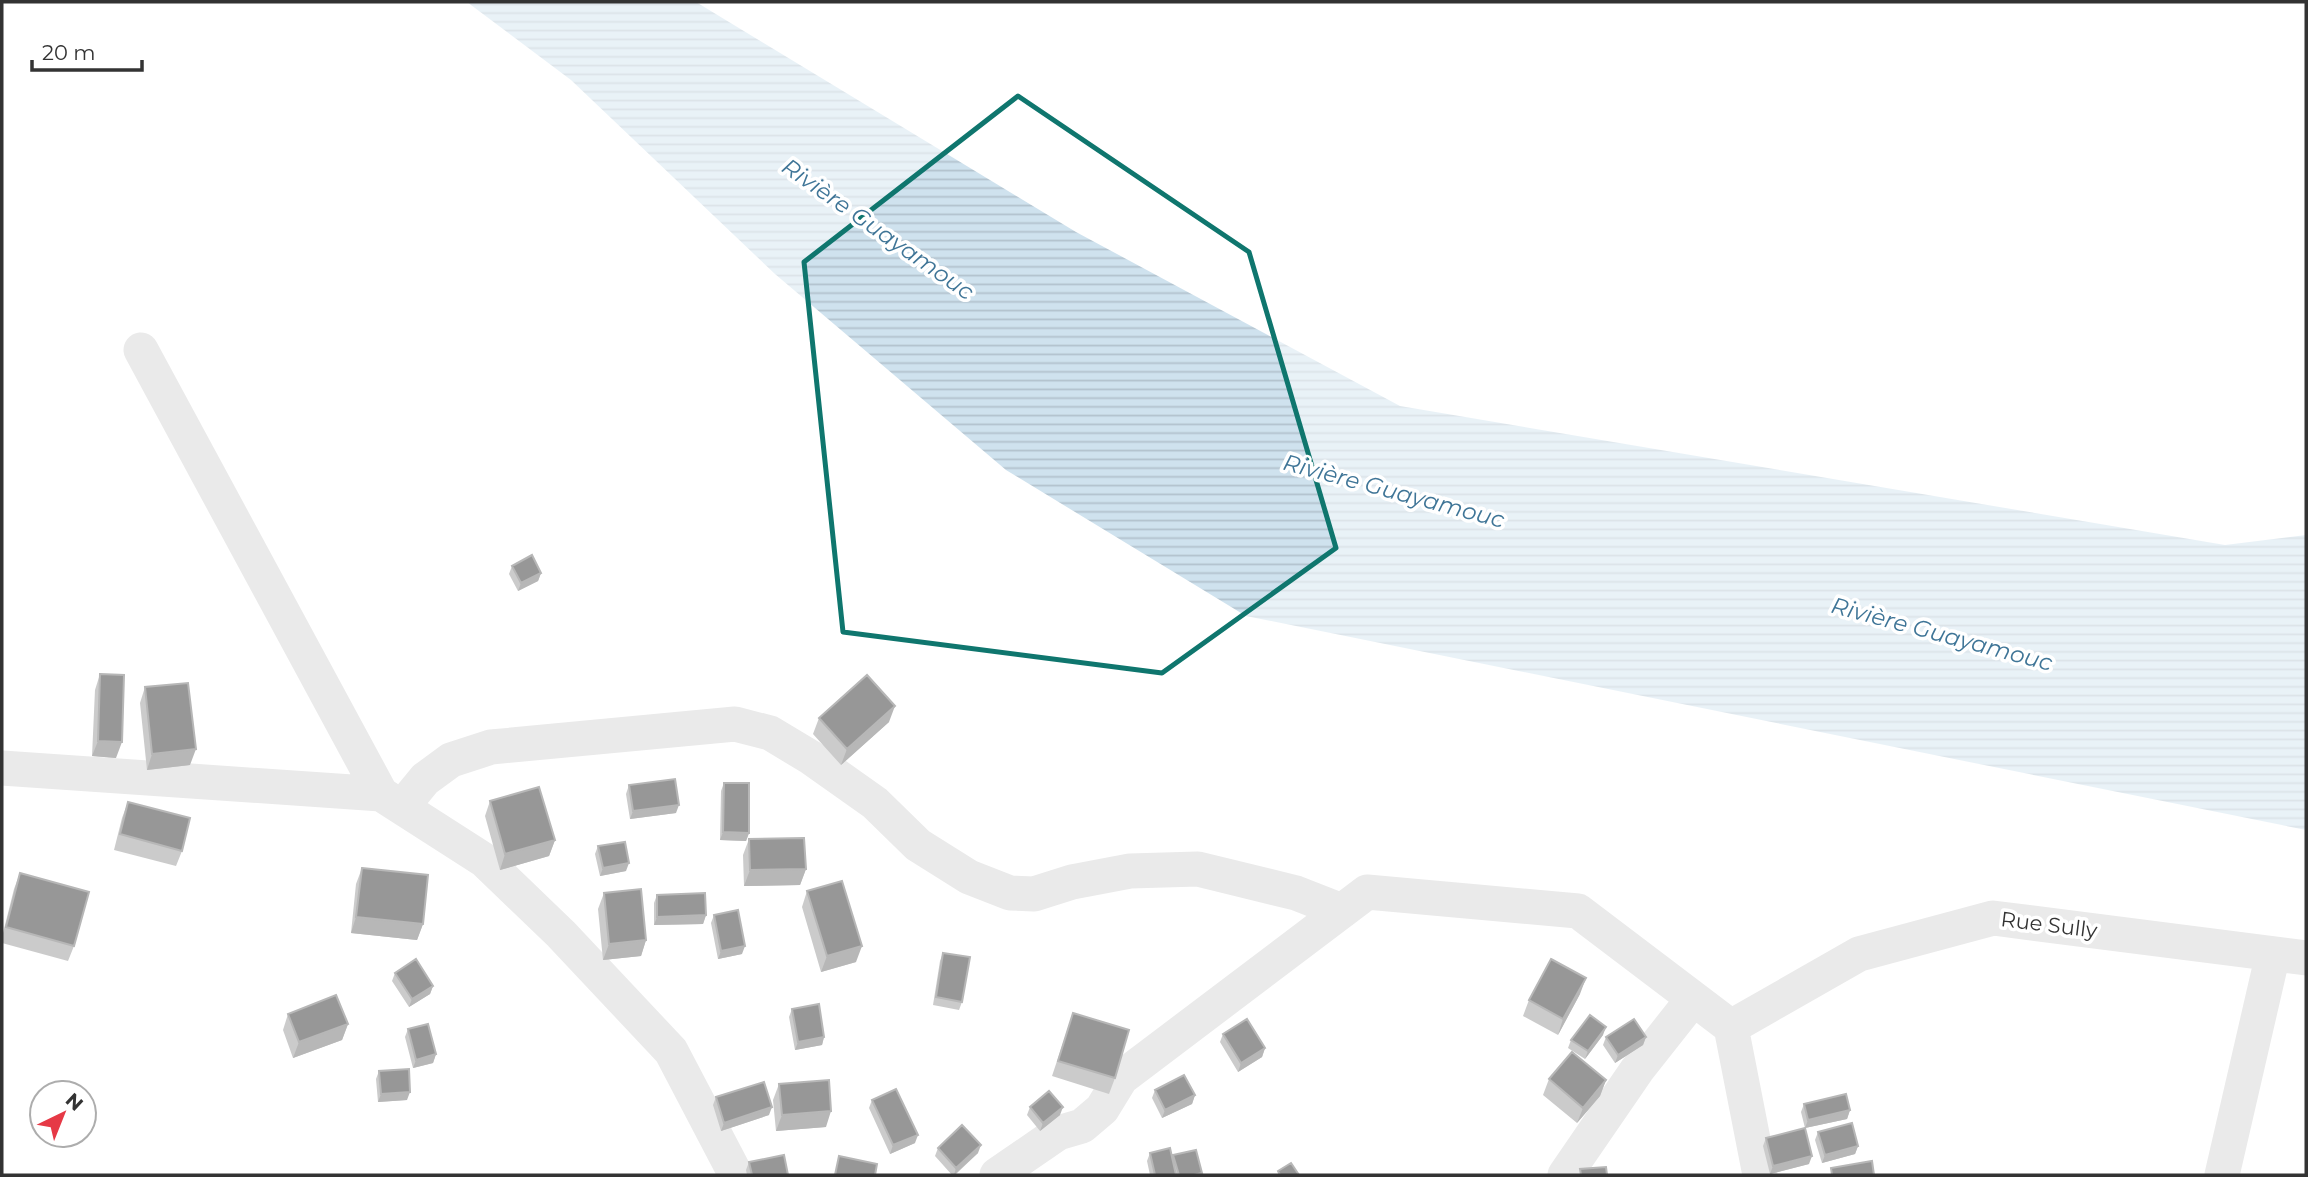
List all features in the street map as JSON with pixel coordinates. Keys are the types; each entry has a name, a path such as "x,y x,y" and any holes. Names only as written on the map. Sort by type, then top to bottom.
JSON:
{"street":[{"path":"141,350 391,801"},
{"path":"391,801 451,760 491,747 735,724 770,733 810,757 876,803 918,845 969,877 1010,893 1034,894 1072,882 1130,871 1198,869 1296,893 1342,911"},
{"path":"2,768 391,801 484,860 561,934 671,1051 736,1175"},
{"path":"997,1175 1058,1133 1082,1126 1102,1110 1121,1078 1367,892 1578,911 1731,1027 1760,1175"},
{"name":"Rue Sully","path":"1731,1027 1859,954 1993,918 2290,956"},
{"path":"2222,1175 2290,956"},
{"path":"1565,1175 1630,1081 1693,999"}],"highlighted area":[{"path":"1018,96 1249,252 1336,548 1162,673 843,632 804,262"}],"water":[{"name":"Rivière Guayamouc","path":"467,2 696,2 1076,232 1400,406 2225,545 2306,535 2306,830 1246,616 1006,470 775,274 571,80"}],"building":[{"path":"532,555 541,573 521,583 512,566"},
{"path":"100,674 124,675 122,742 98,741"},
{"path":"867,675 895,706 847,749 819,718"},
{"path":"188,683 196,749 152,754 145,687"},
{"path":"675,779 679,805 633,811 629,785"},
{"path":"724,783 749,783 749,833 723,832"},
{"path":"539,787 555,840 505,854 490,801"},
{"path":"128,802 190,818 182,851 120,834"},
{"path":"804,838 806,869 750,870 749,839"},
{"path":"625,842 629,863 603,868 598,846"},
{"path":"362,868 428,875 423,924 356,917"},
{"path":"20,873 89,892 74,946 6,927"},
{"path":"842,881 862,946 827,956 807,891"},
{"path":"641,889 646,940 609,944 604,893"},
{"path":"705,893 706,915 657,917 657,895"},
{"path":"738,910 745,946 721,951 714,915"},
{"path":"943,953 970,957 962,1002 936,997"},
{"path":"416,959 433,986 412,999 395,973"},
{"path":"1551,959 1586,978 1563,1019 1529,1000"},
{"path":"336,995 348,1024 299,1042 288,1014"},
{"path":"819,1004 824,1037 798,1042 792,1009"},
{"path":"1073,1013 1129,1030 1115,1078 1058,1061"},
{"path":"1590,1015 1606,1027 1588,1051 1571,1040"},
{"path":"1247,1019 1265,1048 1241,1063 1223,1034"},
{"path":"1634,1019 1646,1037 1618,1055 1606,1037"},
{"path":"428,1024 436,1054 416,1060 408,1029"},
{"path":"1572,1052 1606,1080 1583,1108 1549,1079"},
{"path":"409,1069 410,1092 381,1094 379,1071"},
{"path":"1184,1075 1195,1095 1165,1110 1155,1090"},
{"path":"829,1080 831,1111 782,1115 779,1084"},
{"path":"764,1082 772,1107 724,1123 716,1097"},
{"path":"896,1089 918,1135 893,1145 872,1100"},
{"path":"1049,1091 1063,1107 1043,1123 1030,1107"},
{"path":"1846,1094 1850,1110 1808,1120 1804,1104"},
{"path":"1852,1123 1858,1146 1825,1155 1818,1132"},
{"path":"962,1125 981,1145 956,1168 938,1148"},
{"path":"1805,1128 1812,1156 1773,1166 1766,1138"},
{"path":"1170,1148 1176,1175 1155,1175 1150,1153"},
{"path":"1196,1150 1202,1173 1179,1175 1173,1155"},
{"path":"784,1155 788,1175 752,1175 749,1162"},
{"path":"839,1156 877,1164 875,1175 835,1175"},
{"path":"1872,1161 1874,1175 1832,1175 1831,1168"},
{"path":"1291,1163 1299,1175 1280,1175 1278,1171"},
{"path":"1606,1167 1607,1175 1581,1175 1580,1169"}]}
